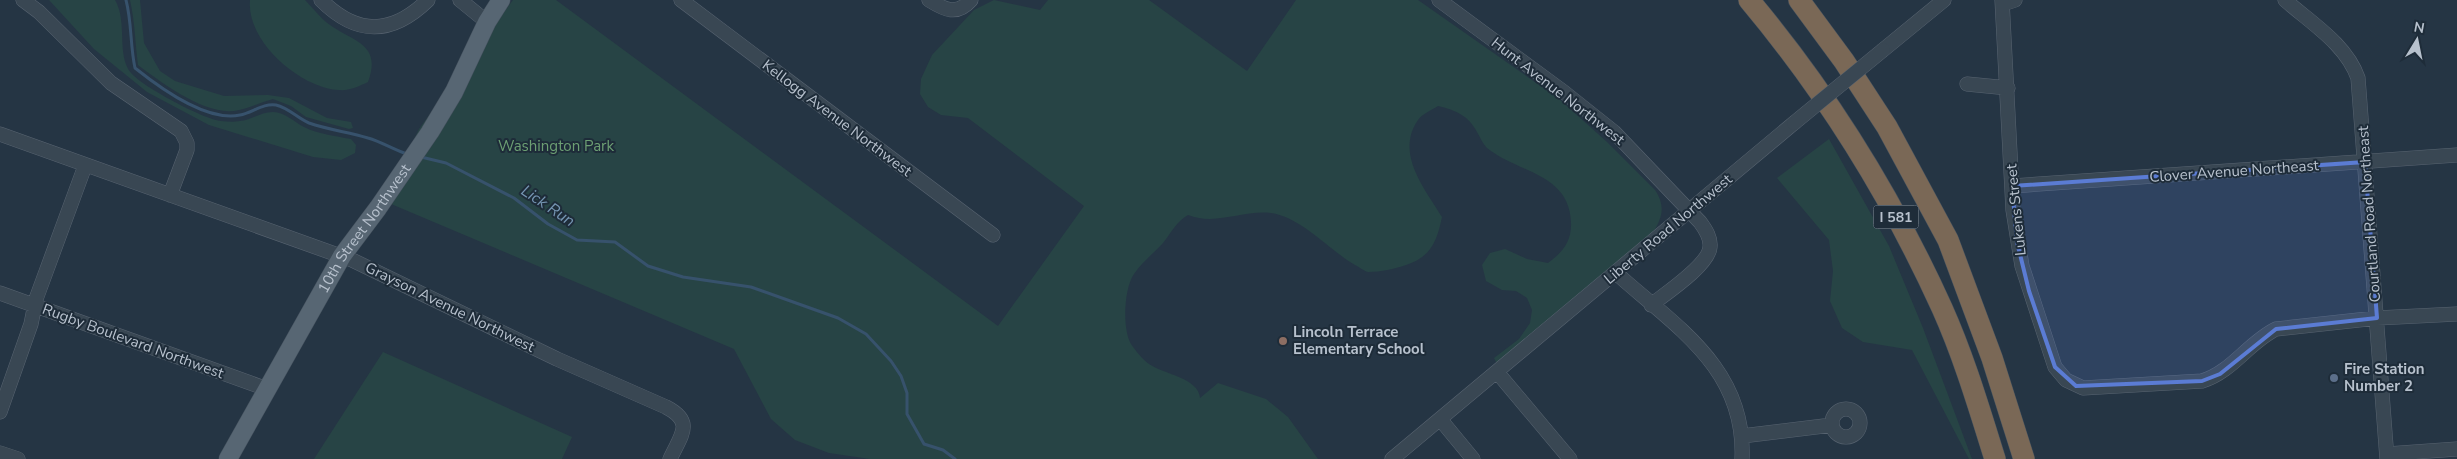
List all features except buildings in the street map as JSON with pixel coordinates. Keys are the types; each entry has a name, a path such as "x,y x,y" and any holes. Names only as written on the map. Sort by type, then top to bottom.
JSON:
{"highway":[{"name":"I 581","path":"1749,0 1842,124 1896,217 1942,309 1974,393 1995,459"},
{"name":"I 581","path":"1799,0 1844,62 1887,128 1948,240 1992,358 2024,459"}],"main road":[{"name":"10th Street Northwest","path":"228,459 342,256 378,208 430,132 454,92 487,22 501,0"}],"street":[{"path":"23,0 39,12 111,83 165,118 181,131 187,150 170,195"},
{"path":"321,0 345,20 371,27 396,23 408,17 428,0"},
{"path":"460,0 487,22"},
{"name":"Kellogg Avenue Northwest","path":"681,0 993,236"},
{"path":"929,0 951,11 958,10 971,0"},
{"name":"Hunt Avenue Northwest","path":"1439,0 1565,93 1614,132 1706,230 1710,239 1709,254 1700,264 1651,305"},
{"name":"Liberty Road Northwest","path":"1392,459 1944,0"},
{"name":"Courtland Road Northeast","path":"2285,0 2324,33 2354,67 2360,85 2387,456"},
{"name":"Lukens Street","path":"2007,1 2012,186 2017,242 2029,291 2055,367 2069,382 2083,388 2202,381 2220,374 2266,334 2276,329 2377,318"},
{"path":"1967,84 2008,88"},
{"name":"Grayson Avenue Northwest","path":"0,134 85,166 342,256 548,355 678,413 684,428 670,459"},
{"name":"Clover Avenue Northeast","path":"2012,186 2457,154"},
{"path":"0,412 31,324 35,306 85,166"},
{"path":"1616,273 1703,351 1721,374 1737,408 1742,436 1742,459"},
{"name":"Rugby Boulevard Northwest","path":"0,293 266,390"},
{"path":"2377,318 2457,314"},
{"path":"1497,372 1570,459"},
{"path":"1440,419 1473,459"},
{"path":"1742,436 1832,425"},
{"path":"2387,456 2457,449"},
{"path":"0,453 18,459"}],"highlighted area":[{"path":"2365,162 2377,318 2276,329 2220,374 2202,381 2076,386 2055,367 2029,291 2017,242 2012,186"}],"green space":[{"path":"49,0 115,0 121,18 124,57 131,73 160,94 188,109 212,119 228,122 236,122 269,112 277,112 309,129 351,139 356,145 355,153 341,160 313,157 209,125 147,92 94,49"},
{"path":"130,0 140,0 144,43 160,71 175,81 224,96 268,95 289,98 327,118 351,122 353,128 349,129 306,117 291,106 273,99 243,109 227,111 200,104 172,89 138,65"},
{"path":"250,0 305,0 327,23 356,40 368,52 371,59 371,69 368,82 351,89 339,90 308,81 293,71 278,60 266,46 251,16"},
{"name":"Washington Park","path":"513,0 556,0 998,326 1084,206 968,118 941,115 928,107 920,94 921,79 932,55 974,10 994,0 1040,10 1048,0 1149,0 1247,71 1296,0 1418,0 1559,99 1607,142 1655,190 1662,210 1654,231 1497,364 1494,358 1519,339 1530,323 1532,310 1527,298 1516,291 1502,290 1486,281 1482,265 1490,253 1505,249 1527,259 1548,263 1562,250 1570,235 1571,222 1568,206 1561,193 1552,184 1487,148 1470,121 1465,117 1450,109 1438,106 1418,120 1412,132 1410,145 1411,158 1420,182 1442,217 1435,241 1427,253 1415,262 1392,269 1368,272 1345,259 1304,227 1282,216 1260,213 1209,219 1188,215 1177,224 1131,280 1126,298 1126,329 1131,344 1144,360 1155,368 1187,381 1198,391 1200,398 1218,383 1266,399 1288,417 1318,459 870,459 829,453 795,440 771,419 734,349 384,201 419,129"},
{"path":"1829,139 1889,246 1923,328 1972,459 1969,459 1912,350 1863,342 1842,328 1830,301 1833,271 1829,240 1777,178"},
{"path":"383,352 572,437 562,459 314,459"}],"waterway":[{"name":"Lick Run","path":"126,0 135,68 184,102 227,116 244,114 267,105 276,105 285,108 309,123 368,138 407,154"},
{"name":"Lick Run","path":"421,157 446,163 514,198 548,224 577,240 615,242 648,266 683,277 751,287 838,318 866,334 891,361 901,376 907,393 907,414 924,444 943,450 955,459"}],"place":[{"name":"Lincoln Terrace Elementary School","path":"1283,341"},
{"name":"Fire Station Number 2","path":"2334,378"}]}
